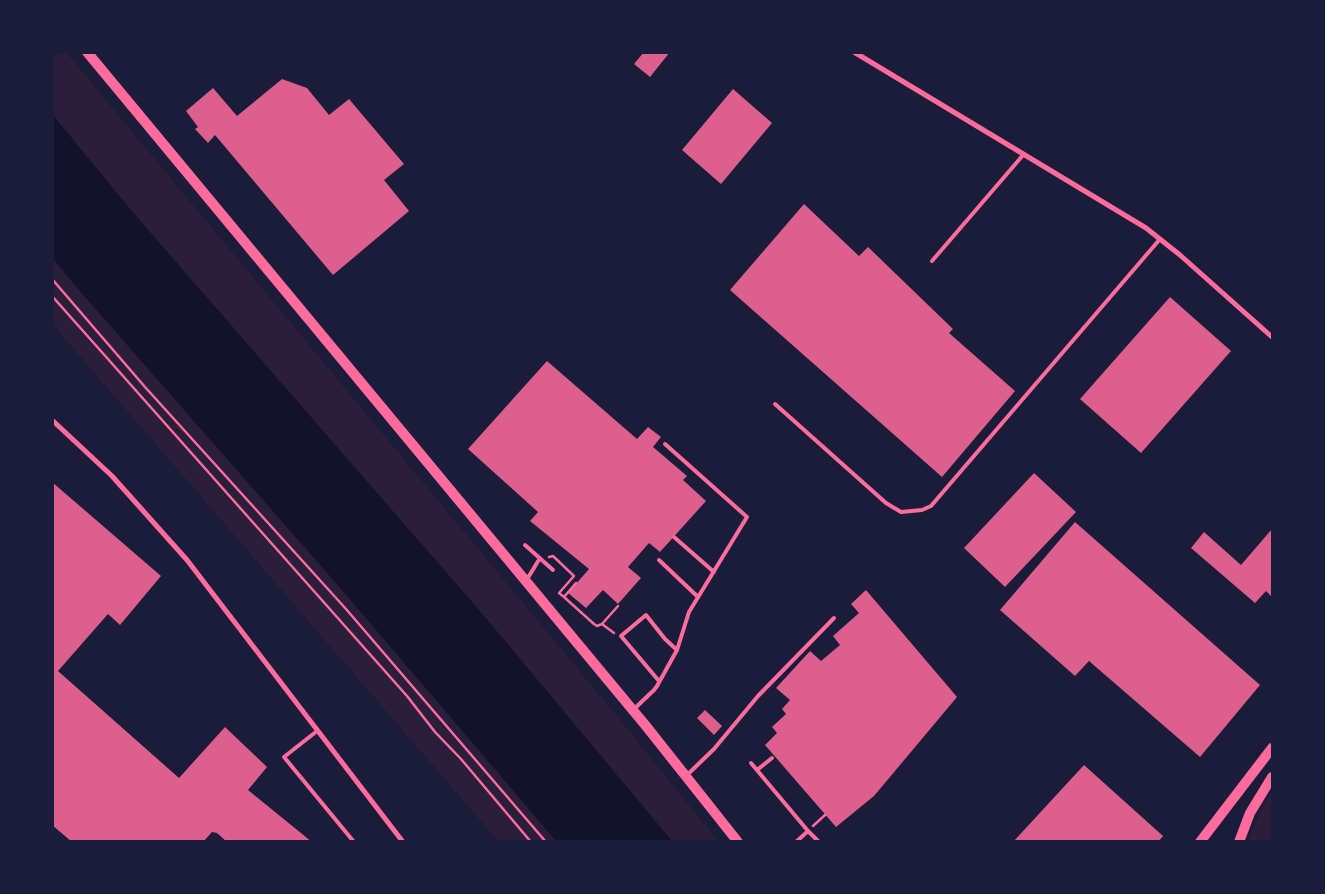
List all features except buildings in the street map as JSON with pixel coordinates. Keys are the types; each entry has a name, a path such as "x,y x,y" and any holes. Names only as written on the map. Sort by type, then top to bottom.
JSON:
{"main road":[{"path":"87,52 633,710 738,842"},
{"path":"1200,842 1272,748"},
{"path":"1239,842 1250,813 1272,777"}],"street":[{"path":"854,52 1123,214 1160,239 1272,337"},
{"path":"52,420 85,449 156,523 231,614 317,731 403,842"}],"lane":[{"path":"932,261 1024,154"},
{"path":"775,404 886,504 901,512 922,510 931,506 1160,239"},
{"path":"633,710 654,690 677,650 689,612 747,517 665,444"},
{"path":"674,537 714,572"},
{"path":"526,545 553,570"},
{"path":"526,582 532,576 540,558"},
{"path":"659,560 698,597"},
{"path":"659,681 621,636 646,615 665,639 677,650"},
{"path":"686,776 714,749 758,696 834,618"},
{"path":"317,731 284,757 354,842"},
{"path":"757,770 772,758"},
{"path":"750,763 819,842"},
{"path":"796,842 808,831"}],"path":[{"path":"52,279 146,387 346,609 546,842"},
{"path":"52,296 408,696 434,732 461,759 531,842"},
{"path":"553,556 574,576 559,593 596,626 602,624 618,606"},
{"path":"564,597 576,583"},
{"path":"602,624 610,631"},
{"path":"808,831 826,815"}],"shaded area":[{"path":"52,53 67,53 626,727 718,841 498,841 53,325"},
{"path":"53,115 130,209 486,618 672,841 556,841 342,590 85,297 53,259"},
{"path":"1272,790 1272,841 1248,841 1262,808"}]}
